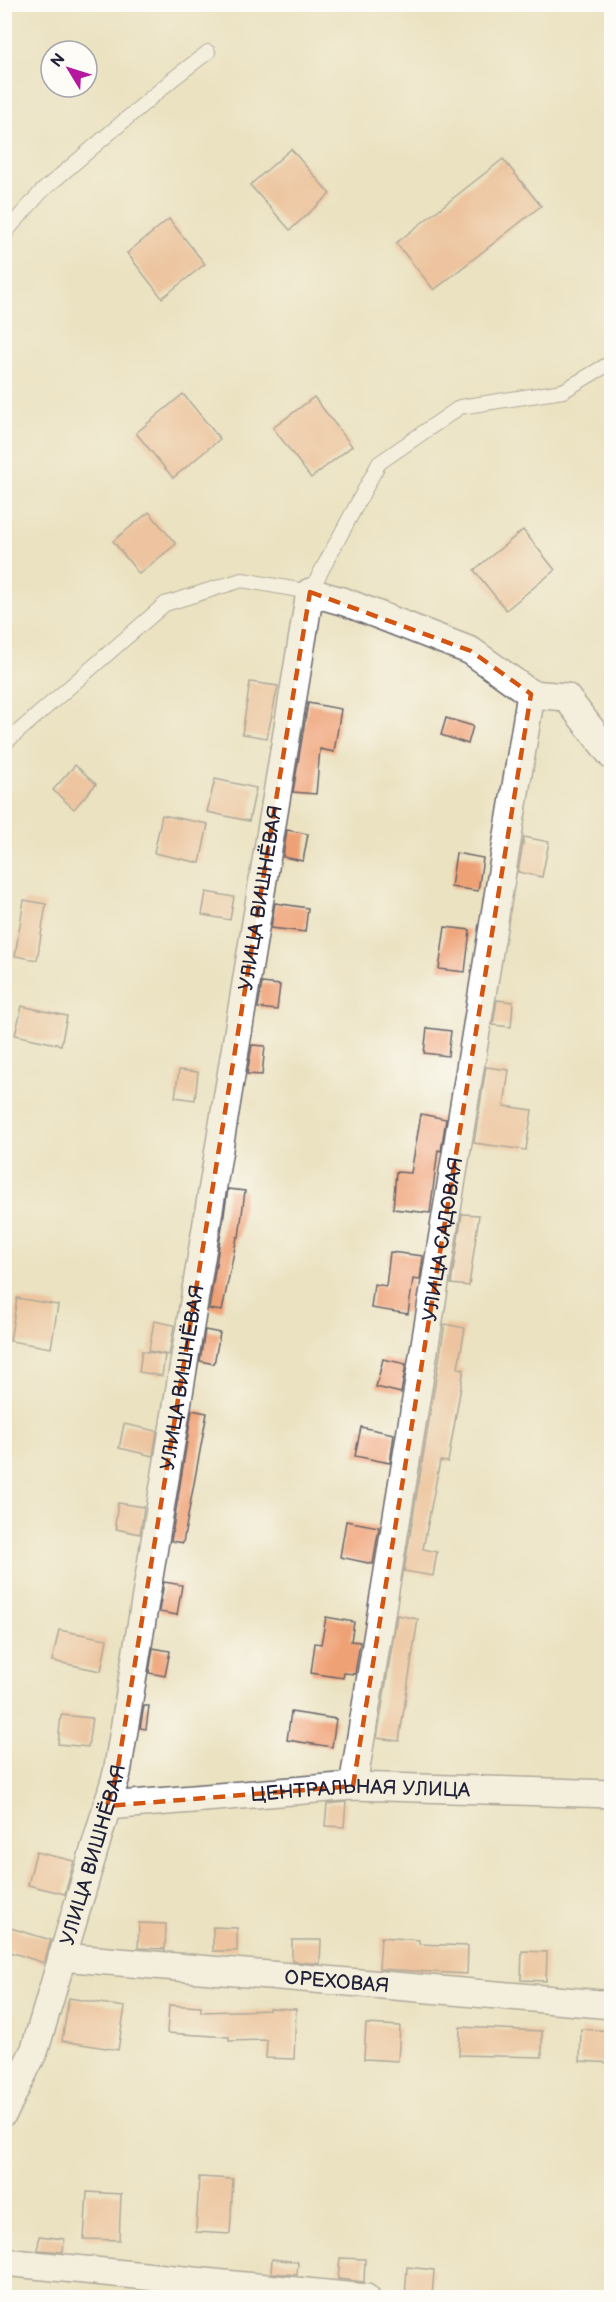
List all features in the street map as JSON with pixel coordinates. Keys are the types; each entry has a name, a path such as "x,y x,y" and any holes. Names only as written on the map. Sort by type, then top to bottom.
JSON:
{"street":[{"name":"УЛИЦА ВИШНЁВАЯ","path":"4,2112 35,2049 117,1773 310,592"},
{"path":"310,592 345,602 471,651 531,694 566,698 612,756"},
{"name":"УЛИЦА САДОВАЯ","path":"353,1786 531,694"},
{"name":"ЦЕНТРАЛЬНАЯ УЛИЦА","path":"107,1806 353,1786 612,1794"},
{"name":"ОРЕХОВАЯ","path":"62,1958 612,2005"},
{"path":"4,2262 366,2298"}],"lane":[{"path":"4,234 42,191 174,78 208,52"},
{"path":"4,744 165,604 242,580 310,592 379,463 460,407 563,392 612,362"}],"highlighted area":[{"path":"310,592 471,651 531,694 353,1786 107,1806 117,1773"}],"building":[{"path":"291,149 330,194 290,230 250,185"},
{"path":"503,159 541,206 434,290 396,243"},
{"path":"169,219 205,264 162,298 127,253"},
{"path":"183,394 220,439 173,478 136,433"},
{"path":"314,397 352,446 311,478 273,428"},
{"path":"149,512 176,544 139,574 113,541"},
{"path":"523,530 555,570 506,610 474,570"},
{"path":"250,682 278,686 267,738 242,734"},
{"path":"308,703 341,709 334,752 320,749 316,794 293,792"},
{"path":"446,718 473,726 468,744 441,735"},
{"path":"75,765 96,784 74,809 53,790"},
{"path":"215,779 256,788 249,821 207,812"},
{"path":"162,815 208,824 200,863 154,853"},
{"path":"287,830 308,834 303,861 283,857"},
{"path":"524,837 549,842 542,877 518,872"},
{"path":"456,853 483,858 478,891 451,887"},
{"path":"206,892 234,897 230,920 202,915"},
{"path":"24,900 46,904 37,960 15,956"},
{"path":"275,903 308,908 305,932 271,928"},
{"path":"445,927 470,930 465,972 439,969"},
{"path":"262,983 280,985 277,1010 258,1008"},
{"path":"497,1000 513,1002 511,1027 493,1025"},
{"path":"22,1006 67,1016 61,1045 15,1035"},
{"path":"427,1028 451,1031 448,1056 424,1053"},
{"path":"252,1045 265,1046 262,1075 247,1074"},
{"path":"486,1067 509,1070 504,1106 532,1110 526,1150 474,1143"},
{"path":"179,1070 198,1072 195,1100 175,1097"},
{"path":"421,1114 446,1119 441,1151 438,1150 430,1213 393,1209 396,1172 411,1173"},
{"path":"228,1189 245,1191 239,1237 237,1237 222,1311 209,1309"},
{"path":"462,1214 479,1215 469,1286 451,1284"},
{"path":"390,1252 423,1256 420,1280 413,1279 408,1314 371,1308 374,1284 386,1286"},
{"path":"17,1298 58,1305 51,1348 10,1341"},
{"path":"154,1321 174,1325 169,1355 149,1351"},
{"path":"445,1324 465,1328 458,1368 464,1369 448,1462 440,1461 423,1549 437,1552 433,1576 404,1571"},
{"path":"205,1330 220,1333 214,1364 200,1361"},
{"path":"142,1351 165,1355 162,1376 139,1372"},
{"path":"383,1359 406,1364 401,1393 376,1387"},
{"path":"192,1410 207,1413 183,1543 171,1541"},
{"path":"124,1424 157,1431 153,1456 119,1448"},
{"path":"361,1427 394,1434 390,1463 355,1456"},
{"path":"118,1503 144,1507 140,1534 116,1529"},
{"path":"346,1521 379,1527 373,1564 340,1557"},
{"path":"164,1582 182,1585 177,1615 159,1612"},
{"path":"397,1615 418,1619 399,1741 377,1738"},
{"path":"326,1617 354,1622 351,1641 360,1642 355,1674 344,1673 343,1678 311,1673 315,1643 321,1644"},
{"path":"59,1630 107,1639 101,1671 52,1661"},
{"path":"153,1648 170,1651 165,1676 149,1673"},
{"path":"144,1706 149,1706 146,1729 140,1728"},
{"path":"291,1712 336,1719 332,1747 287,1740"},
{"path":"61,1715 92,1718 88,1747 58,1744"},
{"path":"346,1802 344,1827 325,1826 327,1804"},
{"path":"36,1852 74,1861 65,1894 28,1885"},
{"path":"139,1923 166,1924 165,1949 138,1948"},
{"path":"4,1926 51,1940 44,1963 4,1950"},
{"path":"213,1927 237,1928 237,1951 213,1951"},
{"path":"381,1937 419,1940 419,1944 468,1946 467,1974 379,1969"},
{"path":"292,1940 321,1940 320,1964 292,1961"},
{"path":"522,1951 547,1952 546,1981 521,1980"},
{"path":"69,1998 125,2007 118,2050 62,2041"},
{"path":"169,2005 201,2007 201,2012 269,2010 269,2008 296,2009 294,2059 266,2058 267,2040 229,2041 229,2037 167,2033"},
{"path":"366,2024 400,2026 398,2061 364,2059"},
{"path":"460,2027 542,2031 542,2057 459,2055"},
{"path":"581,2029 612,2031 612,2063 580,2061"},
{"path":"199,2177 233,2179 230,2234 196,2232"},
{"path":"87,2192 121,2194 119,2240 84,2239"},
{"path":"39,2236 64,2239 63,2252 38,2250"},
{"path":"340,2258 365,2259 364,2282 338,2279"},
{"path":"272,2259 298,2262 297,2275 271,2273"},
{"path":"407,2267 434,2270 432,2298 405,2298"}]}
